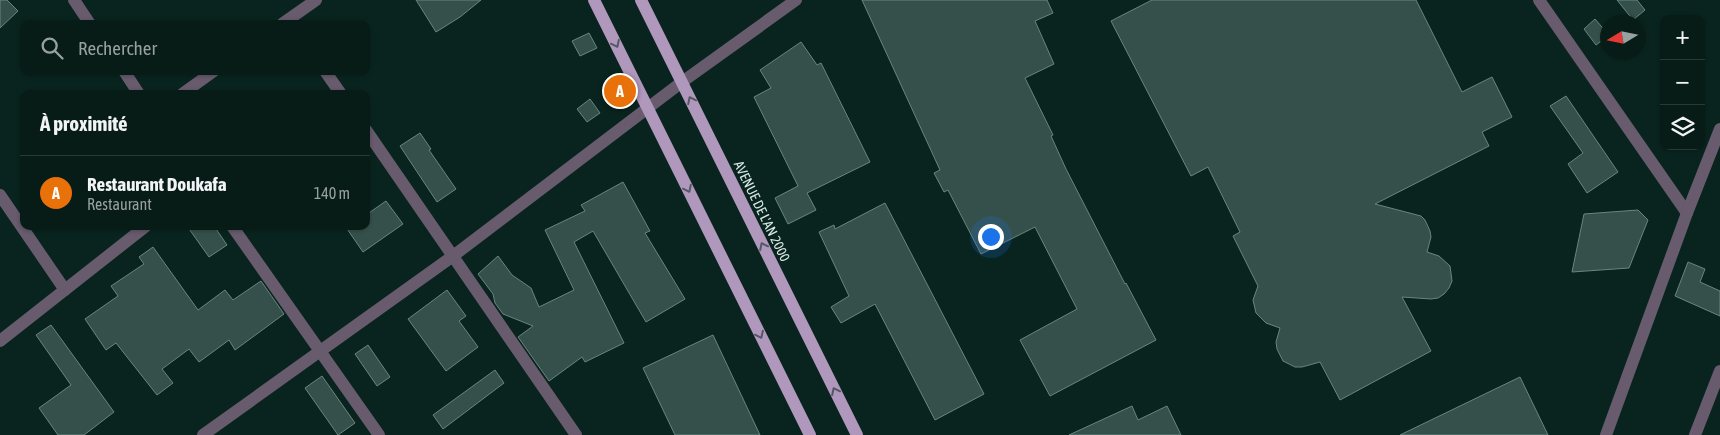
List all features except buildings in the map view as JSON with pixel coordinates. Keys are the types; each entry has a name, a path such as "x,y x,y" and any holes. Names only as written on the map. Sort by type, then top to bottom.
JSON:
{"main road":[{"path":"594,0 810,435"},
{"name":"AVENUE DE L'AN 2000","path":"641,0 857,435"}],"street":[{"path":"74,0 87,20"},
{"path":"291,20 316,0"},
{"path":"203,435 453,256 682,82 796,0"},
{"path":"1539,0 1687,213"},
{"path":"127,75 137,90"},
{"path":"188,90 208,75"},
{"path":"328,75 338,90"},
{"path":"1606,435 1687,213 1720,129"},
{"path":"370,136 576,435"},
{"path":"0,195 20,224"},
{"path":"24,230 65,290"},
{"path":"0,341 141,230"},
{"path":"235,230 379,435"},
{"path":"1695,435 1720,371"}],"place":[{"name":"Restaurant Doukafa","path":"620,91"}]}
